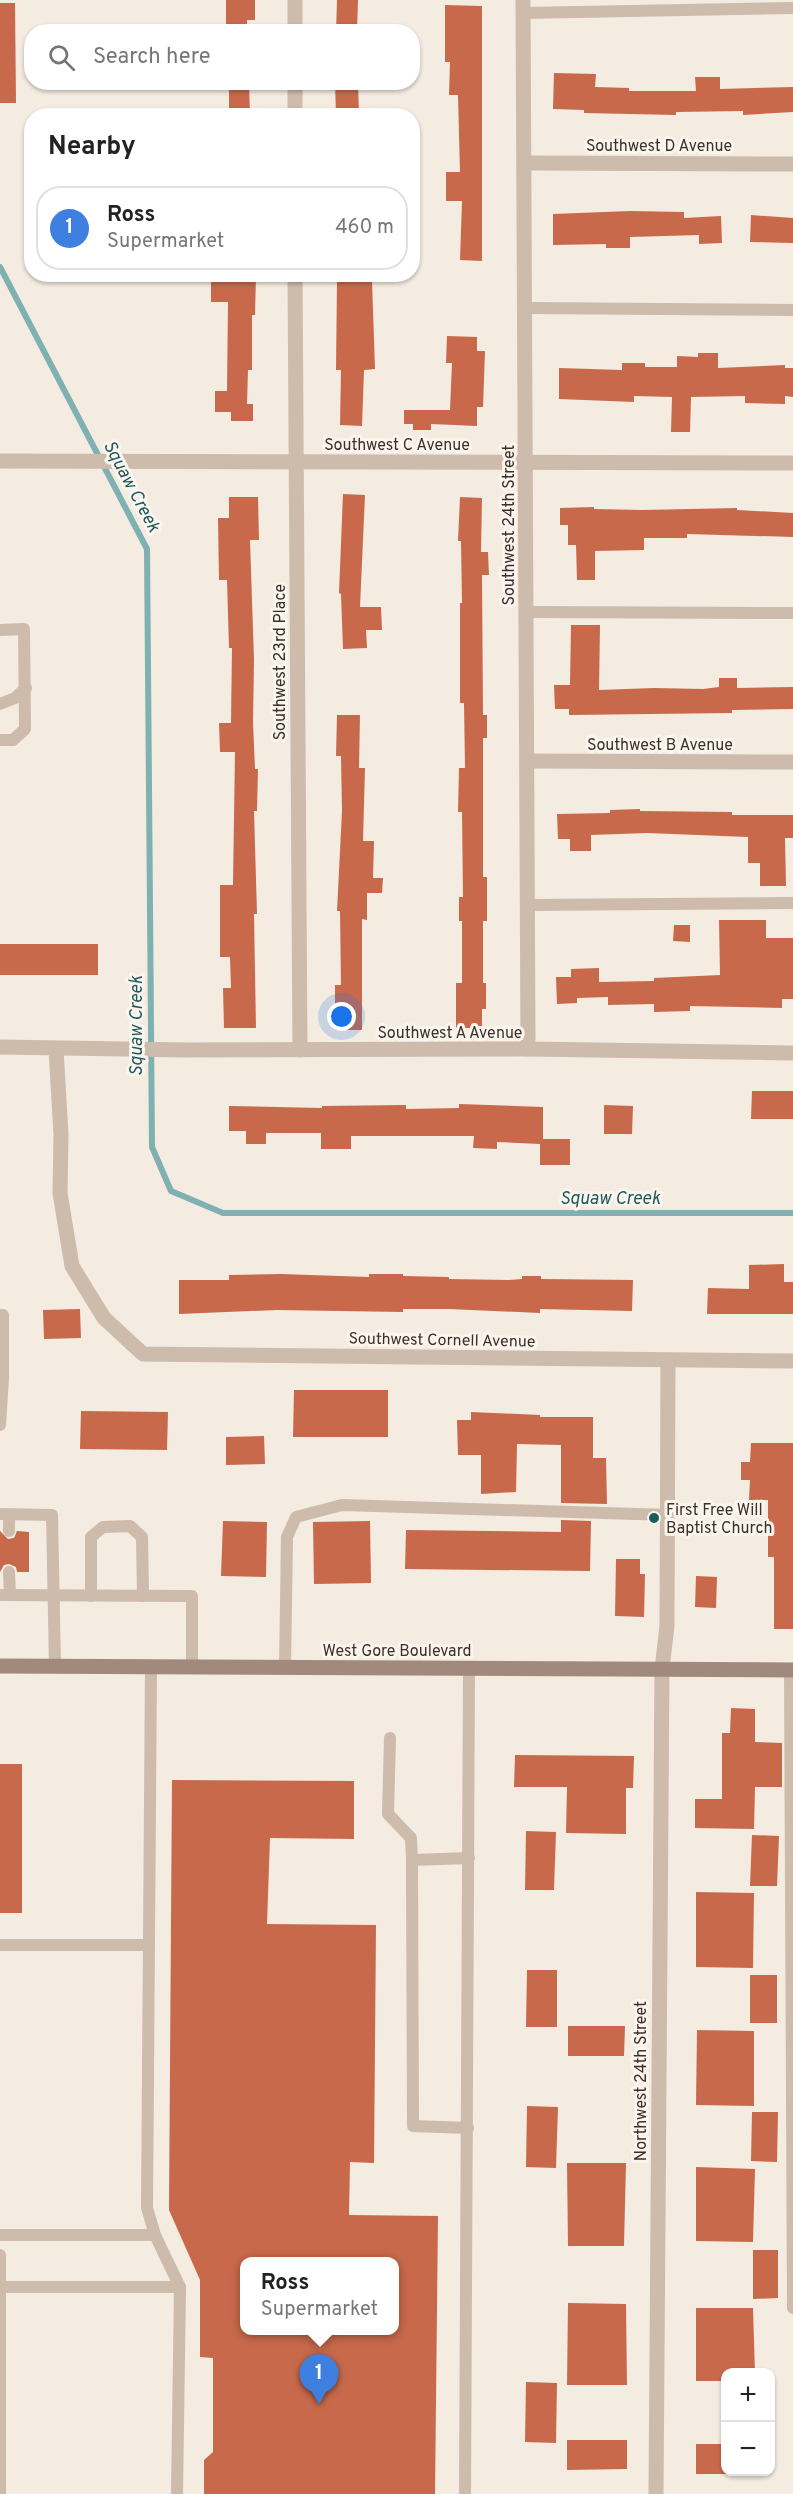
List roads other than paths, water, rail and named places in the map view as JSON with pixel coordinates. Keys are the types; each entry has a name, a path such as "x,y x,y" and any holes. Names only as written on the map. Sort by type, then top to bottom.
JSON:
{"main road":[{"name":"West Gore Boulevard","path":"0,1666 792,1670"}],"street":[{"path":"295,0 295,24"},
{"name":"Southwest 24th Street","path":"523,7 528,1049"},
{"path":"295,90 295,108"},
{"name":"Southwest D Avenue","path":"524,163 793,164"},
{"name":"Southwest 23rd Place","path":"295,282 300,1050"},
{"name":"Southwest C Avenue","path":"0,461 793,463"},
{"name":"Southwest B Avenue","path":"527,761 793,762"},
{"name":"Southwest A Avenue","path":"0,1047 115,1050 528,1049 793,1053"},
{"name":"Southwest Cornell Avenue","path":"56,1049 60,1193 72,1266 104,1318 143,1354 793,1361"},
{"path":"662,1669 667,1626 668,1360"},
{"name":"Northwest 24th Street","path":"656,2494 662,1669"}],"lane":[{"path":"523,7 793,8"},
{"path":"525,308 793,310"},
{"path":"526,612 793,613"},
{"path":"0,630 24,629 26,688 25,729 13,740 0,740"},
{"path":"0,704 15,698 26,688"},
{"path":"527,904 793,903"},
{"path":"0,1315 3,1315 0,1424"},
{"path":"285,1667 287,1537 296,1516 342,1505 668,1515"},
{"path":"9,1531 5,1514 52,1515 55,1666"},
{"path":"92,1596 92,1537 103,1527 130,1526 142,1537 143,1596"},
{"path":"9,1572 5,1595 192,1596 192,1667"},
{"path":"152,1667 147,2208 155,2235 180,2287 177,2494"},
{"path":"465,2494 469,1668"},
{"path":"792,1670 793,2308"},
{"path":"390,1738 388,1814 411,1838 412,2126 468,2127"},
{"path":"412,1860 469,1858"},
{"path":"0,1945 149,1945"},
{"path":"0,2235 155,2235"},
{"path":"0,2254 0,2494"},
{"path":"0,2287 180,2287"}],"waterway":[{"name":"Squaw Creek","path":"0,267 147,549 152,1147 171,1191 223,1213 793,1213"}],"place":[{"name":"First Free Will Baptist Church","path":"654,1518"},
{"name":"Ross","path":"319,2404"}]}
